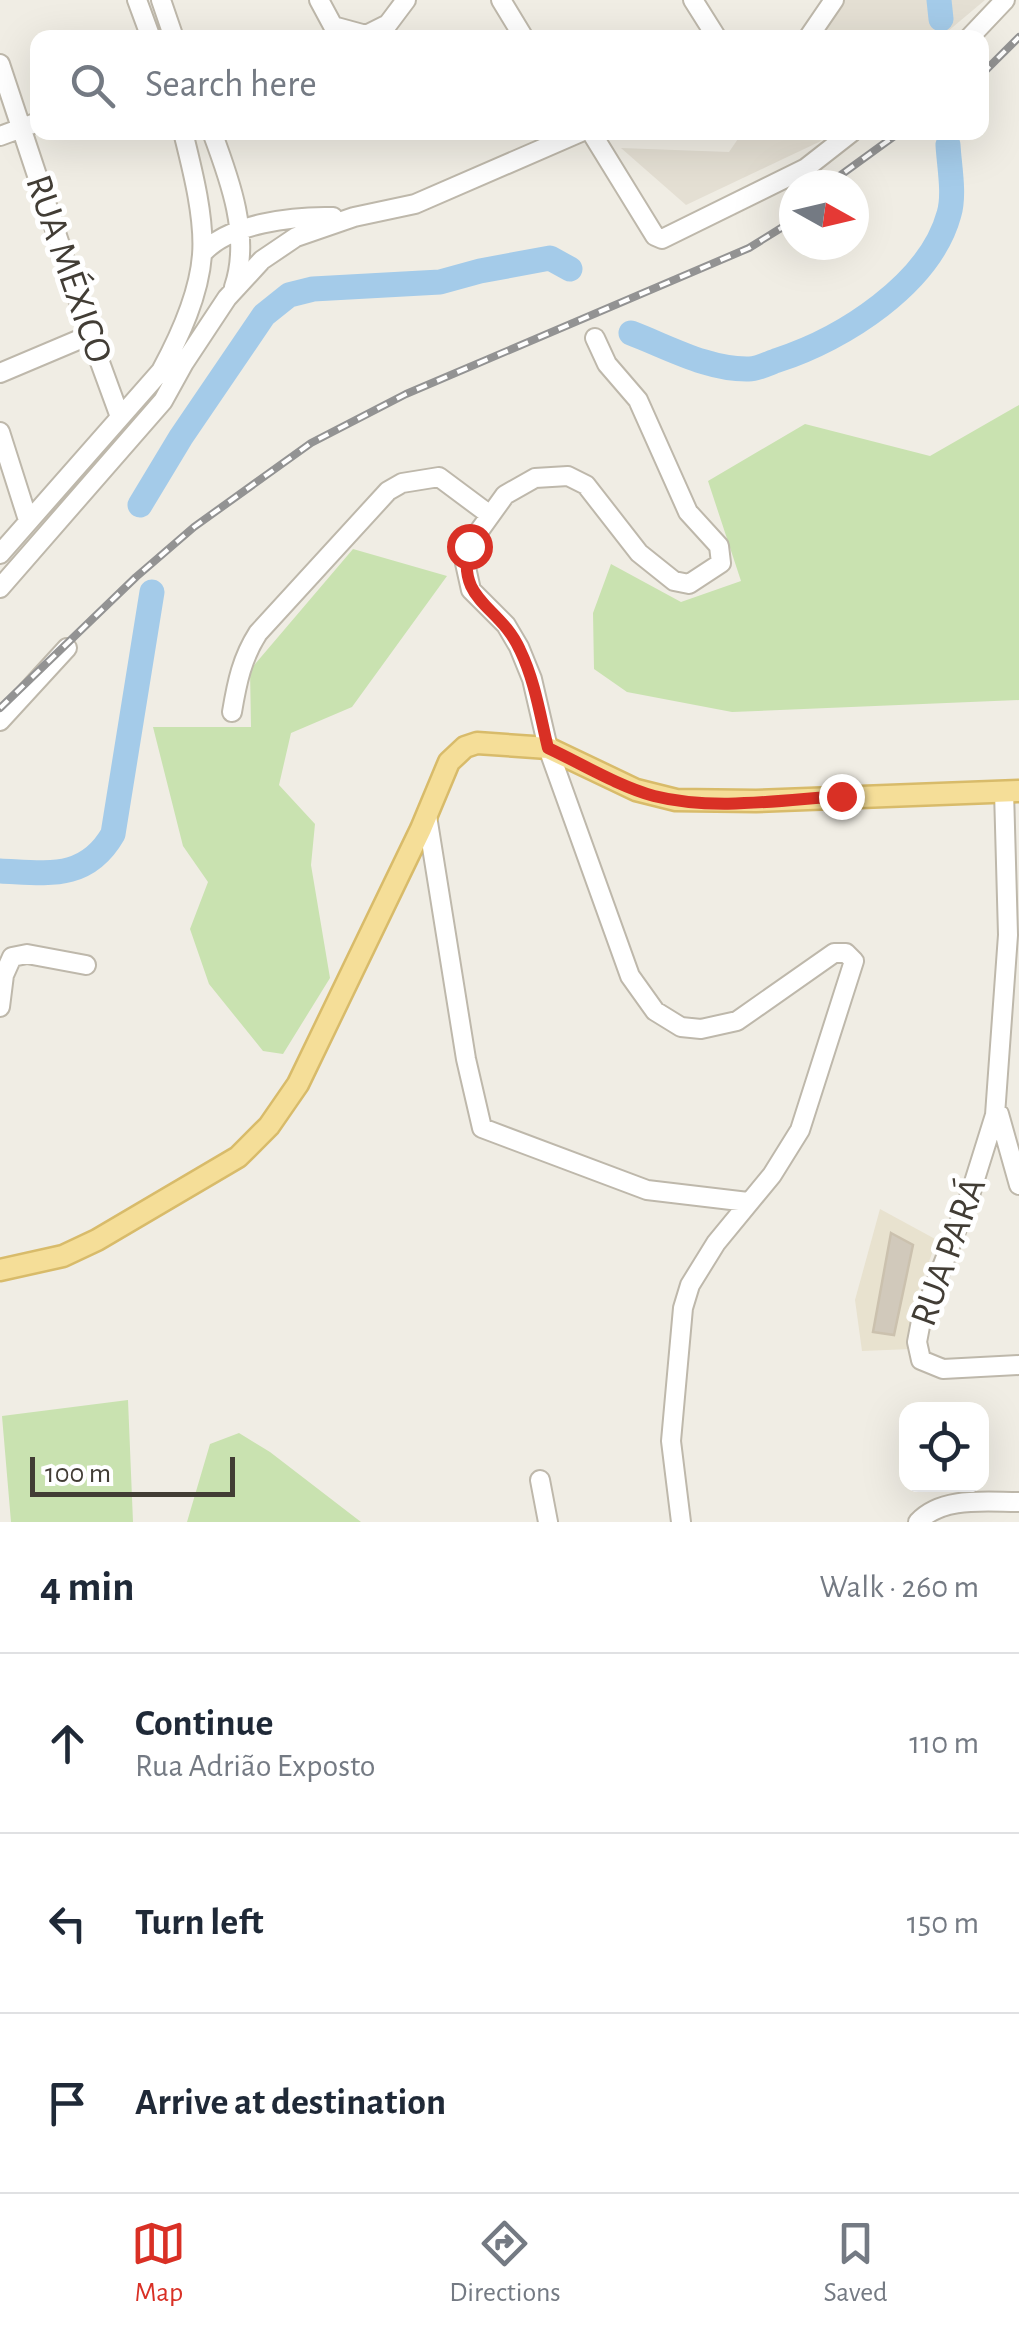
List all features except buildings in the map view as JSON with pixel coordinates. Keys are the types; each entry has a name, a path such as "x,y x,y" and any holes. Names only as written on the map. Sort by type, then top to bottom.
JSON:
{"main road":[{"path":"0,1270 63,1256 97,1240 238,1157 269,1126 298,1084 427,816 449,762 477,742 548,748 636,790 676,800 756,801 1011,791"}],"street":[{"path":"137,0 147,30"},
{"path":"161,0 171,30"},
{"path":"319,0 333,26 348,30"},
{"path":"376,30 388,24 406,0"},
{"path":"500,0 519,30"},
{"path":"693,0 712,30"},
{"path":"813,30 834,0"},
{"path":"978,30 1006,0"},
{"name":"RUA MÉXICO","path":"0,64 29,125"},
{"path":"0,136 29,125"},
{"name":"RUA MÉXICO","path":"33,140 90,335 120,416"},
{"path":"0,554 161,371 180,337 202,254 196,190 185,140"},
{"path":"215,140 240,228 240,252 228,299"},
{"path":"0,588 163,401 228,299 262,260 296,236 354,217 416,204 563,140"},
{"path":"596,140 655,236 662,239 806,168 842,140"},
{"path":"202,254 212,242 240,228 324,216 354,217"},
{"path":"195,287 200,301 207,306 228,299"},
{"path":"0,373 90,335"},
{"path":"596,338 608,364 638,400 688,512 719,546 722,563 688,584 674,581 639,552 586,484 568,476 536,478 505,495 469,546 466,576 470,590 506,624 519,647 532,679 548,748 630,976 655,1011 681,1027 701,1029 737,1021 817,963 840,952 854,961 800,1130 781,1164 701,1265 683,1308 672,1441 682,1522"},
{"path":"0,432 28,520"},
{"path":"232,712 246,652 258,633 388,491 402,483 439,477 490,514"},
{"path":"0,721 67,648"},
{"name":"RUA PARÁ","path":"1011,791 1004,1114 918,1332 918,1351 920,1360 943,1369 1019,1365"},
{"path":"427,816 466,1059 482,1128 647,1190 748,1202"},
{"path":"0,1007 4,975 12,957 27,954 86,965"},
{"path":"1004,1114 1019,1185"},
{"path":"540,1480 548,1522"},
{"path":"918,1522 940,1507 1019,1502"}],"shaded area":[{"path":"830,0 985,0 949,30 811,30"},
{"path":"737,140 822,140 686,205 621,148 729,152"},
{"path":"880,1209 937,1240 915,1299 911,1349 862,1351 855,1300"}],"green space":[{"path":"1019,405 1019,700 732,712 627,692 594,669 593,613 611,564 681,602 741,581 708,481 805,424 930,456"},
{"path":"353,549 447,576 352,707 291,733 279,785 315,824 311,865 330,978 283,1054 263,1051 209,984 190,929 208,882 183,846 153,727 251,727 250,670"},
{"path":"128,1400 133,1522 11,1522 2,1416"},
{"path":"239,1433 361,1522 187,1522 210,1444"}],"waterway":[{"path":"939,0 941,19"},
{"path":"631,333 703,362 749,369 803,351 856,323 904,285 939,240 951,206 948,145"},
{"path":"140,505 264,315 289,295 313,289 440,282 550,258 570,269"},
{"path":"0,871 49,873 78,867 91,860 113,834 152,592"}],"railway":[{"path":"989,67 1019,37"},
{"path":"848,170 889,140"},
{"path":"0,708 136,577 194,527 311,443 406,394 749,248 779,229"}],"route":[{"path":"469,546 465,563 470,590 506,624 519,647 532,679 548,748 636,790 676,800 719,802 841,796"}]}
